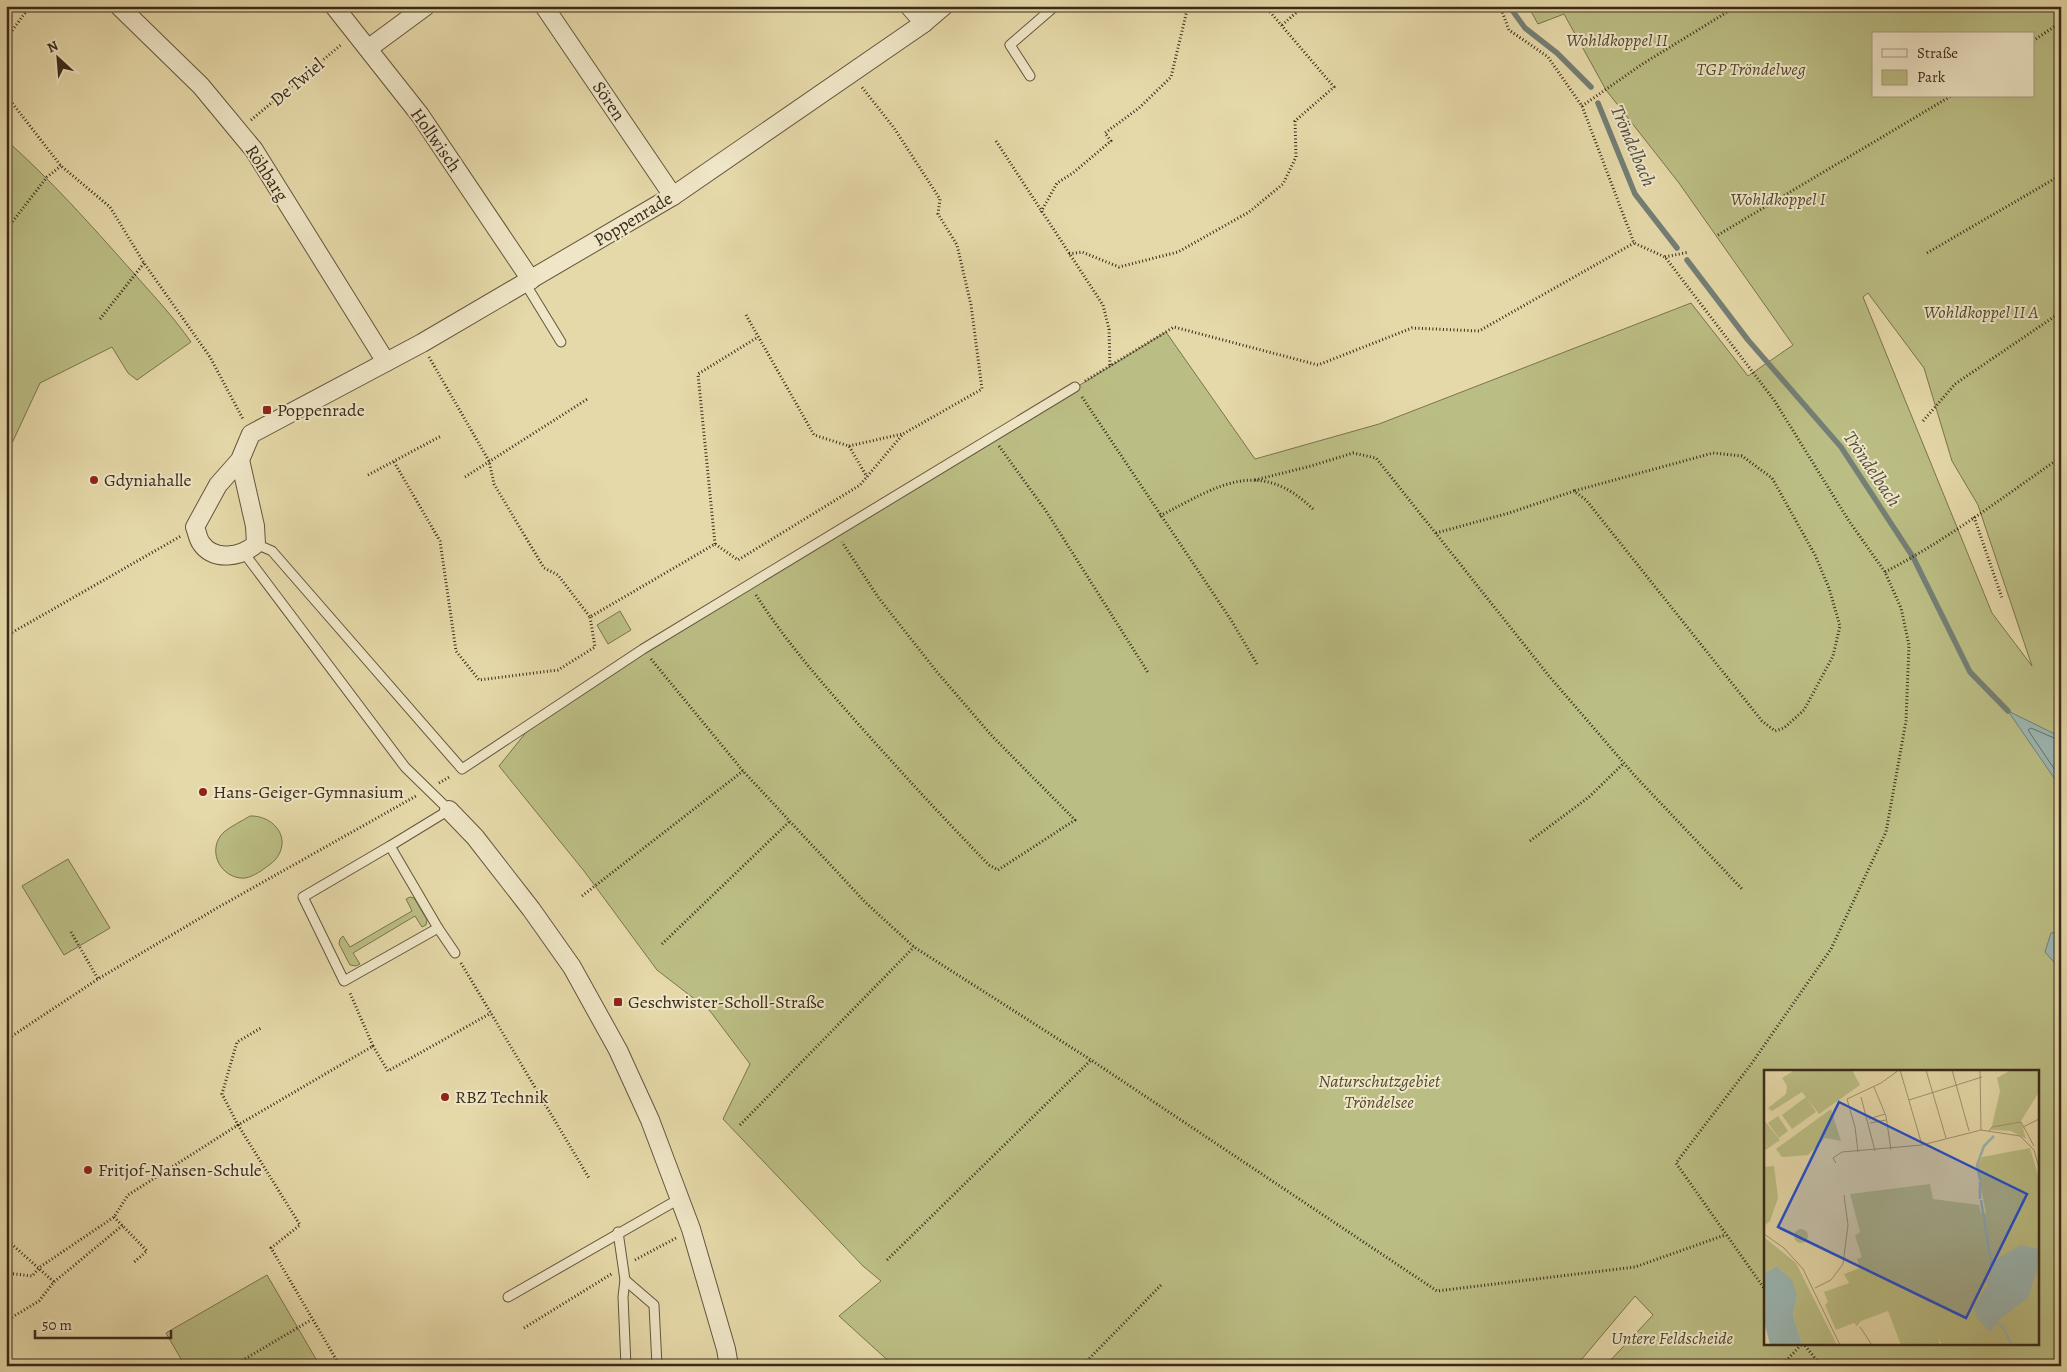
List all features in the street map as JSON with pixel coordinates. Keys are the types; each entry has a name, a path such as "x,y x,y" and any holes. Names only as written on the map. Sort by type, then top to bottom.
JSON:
{"street":[{"name":"Röhbarg","path":"119,6 201,86 254,150 386,362"},
{"path":"369,48 426,6"},
{"name":"Sören","path":"544,6 673,196"},
{"path":"909,6 924,23"},
{"name":"Poppenrade","path":"251,434 422,343 673,196 924,23 944,6"},
{"name":"Hollwisch","path":"344,10 356,33 420,114 528,281"},
{"path":"240,460 255,526 250,548 231,556 215,553 201,544 195,527 218,485 240,460 251,434"},
{"path":"449,810 486,851 531,909 572,967 618,1050 650,1120 692,1229 726,1349 729,1366"}],"lane":[{"path":"1030,76 1010,45 1055,6"},
{"path":"528,281 561,342"},
{"path":"250,548 272,550 462,769 643,649 1075,387"},
{"path":"250,548 405,767 449,810 303,897 344,981 438,928"},
{"path":"390,846 438,928 455,953"},
{"path":"508,1297 618,1232 679,1199"},
{"path":"618,1232 625,1280 623,1296 626,1366"},
{"path":"625,1280 654,1305 657,1366"}],"path":[{"path":"6,38 30,6"},
{"path":"1041,212 1057,183 1073,173 1111,141 1105,132 1139,108 1171,77 1188,6"},
{"path":"1069,254 1082,252 1119,267 1178,252 1250,212 1283,184 1296,157 1295,121 1334,87 1265,6"},
{"path":"1282,26 1304,6"},
{"path":"1500,6 1509,30 1548,57 1582,106 1634,243 1665,257 1774,400 1849,521 1885,572 1901,608 1909,646 1906,721 1886,832 1831,949 1752,1063 1676,1163 1764,1288"},
{"path":"1582,106 1644,63 1737,6"},
{"path":"2034,40 2061,22"},
{"name":"De Twiel","path":"238,131 356,33"},
{"path":"746,315 814,435 849,446 903,434 982,388 971,305 957,244 938,214 940,199 894,128 852,73"},
{"path":"6,95 61,166 110,207 144,263 210,357 251,434"},
{"path":"1718,235 1948,98"},
{"path":"996,141 1102,305 1109,329 1110,367"},
{"path":"6,230 47,177 61,166"},
{"path":"1927,252 2061,175"},
{"path":"1257,664 1231,620 1075,387 1174,327 1318,364 1412,328 1479,331 1634,243"},
{"path":"1665,257 1689,252"},
{"path":"100,319 144,263"},
{"path":"1923,421 1955,384 2061,312"},
{"path":"714,544 698,374 758,337"},
{"path":"394,462 440,541 456,651 479,680 558,670 595,648 590,617 558,575 544,568 494,484 489,461 422,343"},
{"path":"465,477 589,398"},
{"path":"714,544 738,560 860,485 903,434"},
{"path":"368,476 440,436"},
{"path":"993,437 1046,511 1149,674"},
{"path":"849,446 867,477"},
{"path":"1255,480 1353,453 1376,458 1549,676 1624,763 1742,889"},
{"path":"1436,533 1510,513 1574,491 1713,453 1742,456 1772,478 1815,555 1829,588 1840,626 1833,656 1804,710 1784,728 1775,730 1762,721 1586,500 1574,491"},
{"path":"1885,572 1974,517 2061,457"},
{"path":"1160,516 1198,496 1247,479 1275,483 1301,497 1314,510"},
{"path":"1974,517 2002,598"},
{"path":"6,636 195,527"},
{"path":"749,584 795,650 826,688 920,794 989,865 998,870 1076,820 992,736 937,672 878,597 835,531"},
{"path":"590,617 714,544"},
{"path":"643,649 743,771 866,903 914,946 1091,1060 1437,1291 1635,1267 1725,1235"},
{"path":"1530,842 1589,797 1624,763"},
{"path":"6,1040 98,979 218,908 462,769"},
{"path":"582,896 743,771"},
{"path":"662,944 790,821"},
{"path":"71,932 98,979"},
{"path":"740,1124 914,946"},
{"path":"455,953 589,1178"},
{"path":"344,981 373,1046 388,1071 490,1013"},
{"path":"261,1028 237,1042 222,1094 238,1125 300,1225 271,1248 311,1320 340,1366"},
{"path":"6,1274 32,1276 40,1268 114,1217 128,1195 238,1125 373,1046"},
{"path":"887,1260 1091,1060"},
{"path":"114,1217 147,1251 133,1263"},
{"path":"6,1322 39,1301 54,1282 123,1225"},
{"path":"524,1328 623,1267 692,1229"},
{"path":"6,1239 54,1282"},
{"path":"1082,1366 1162,1284"},
{"path":"233,1366 311,1320"},
{"path":"1781,1366 1802,1344"},
{"path":"1804,1344 1822,1366"}],"green space":[{"path":"1528,6 2061,6 2061,1366 1605,1366 1653,1315 1635,1296 1576,1366 894,1366 839,1316 881,1281 863,1266 723,1119 750,1064 710,1011 657,970 584,871 499,766 536,720 1166,332 1255,459 1379,424 1691,303 1748,376 1793,345 1679,183 1606,90 1564,14 1538,24","holes":["1868,293 1924,368 1952,461 1978,505 2032,666 1992,613 1863,297"]},
{"path":"6,140 85,219 162,305 191,342 137,380 128,373 112,347 40,383 6,456"},
{"path":"620,611 631,630 608,644 597,625"},
{"path":"250,816 265,819 277,828 282,841 281,848 274,861 261,871 248,877 240,878 232,876 221,866 217,860 216,846 224,832"},
{"path":"68,859 110,928 64,955 22,886"},
{"path":"414,898 427,920 426,925 422,927 415,916 353,953 360,964 356,966 350,965 339,944 340,939 343,936 350,947 412,911 406,899"},
{"path":"267,1275 320,1366 185,1366 166,1333"}],"water":[{"path":"2008,711 2061,737 2061,788"},
{"path":"2061,932 2060,969 2045,952 2051,933"}],"waterway":[{"name":"Tröndelbach","path":"1509,6 1525,28 1557,53 1591,87"},
{"name":"Tröndelbach","path":"1598,103 1635,194 1677,248"},
{"name":"Tröndelbach","path":"1687,260 1748,340 1841,447 1913,557 1970,672 2008,711"}],"place":[{"name":"Poppenrade","path":"267,410"},
{"name":"Gdyniahalle","path":"94,480"},
{"name":"Hans-Geiger-Gymnasium","path":"203,792"},
{"name":"Geschwister-Scholl-Straße","path":"618,1002"},
{"name":"RBZ Technik","path":"445,1097"},
{"name":"Fritjof-Nansen-Schule","path":"88,1170"}],"park label":[{"name":"Wohldkoppel II","path":"1617,40"},
{"name":"TGP Tröndelweg","path":"1751,69"},
{"name":"Wohldkoppel I","path":"1778,199"},
{"name":"Wohldkoppel II A","path":"1981,312"},
{"name":"Naturschutzgebiet Tröndelsee","path":"1379,1091"},
{"name":"Untere Feldscheide","path":"1672,1338"}]}
